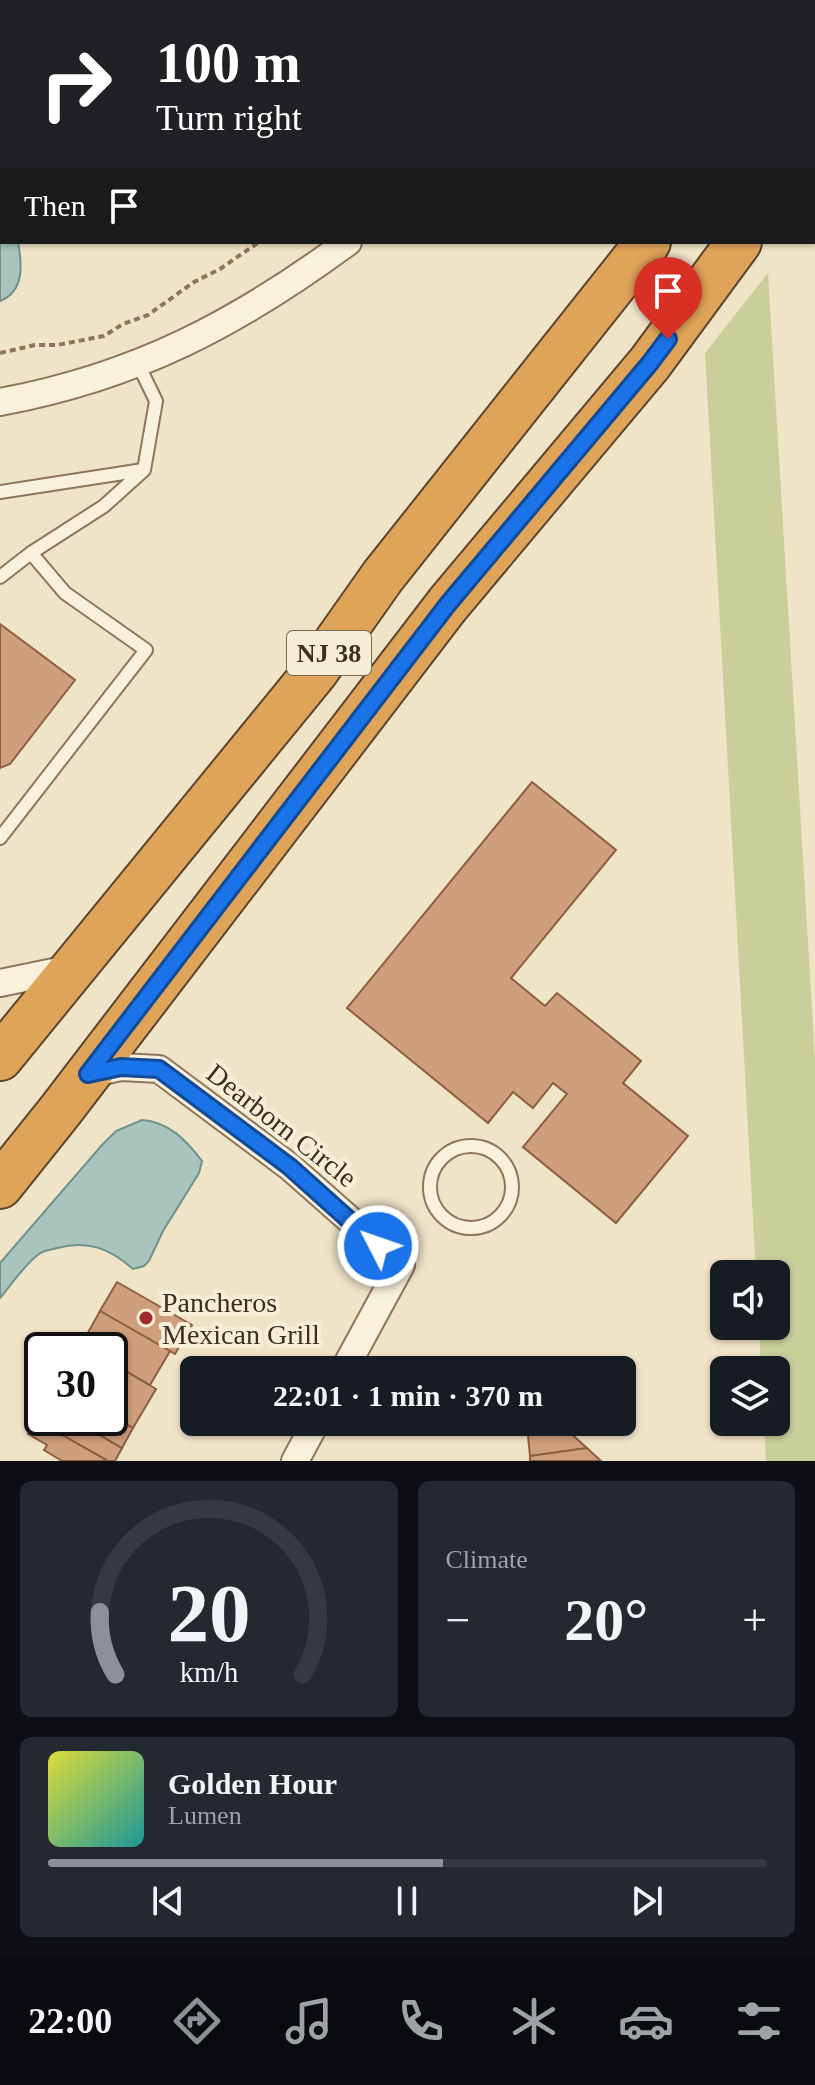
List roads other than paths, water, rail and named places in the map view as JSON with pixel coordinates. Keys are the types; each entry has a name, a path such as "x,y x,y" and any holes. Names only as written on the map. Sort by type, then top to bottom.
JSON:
{"highway":[{"name":"NJ 38","path":"0,1058 316,671 383,576 646,244"},
{"name":"NJ 38","path":"0,1186 448,604 650,363 738,244"}],"street":[{"path":"0,402 87,382 186,344 288,284 345,244"},
{"path":"0,983 73,968"},
{"name":"Dearborn Circle","path":"88,1074 121,1067 159,1069 290,1167 401,1265 352,1356"},
{"path":"295,1461 308,1436"}],"lane":[{"path":"0,577 104,506 144,470 156,401 138,364"},
{"path":"0,492 144,470"},
{"path":"0,838 146,650 65,593 31,553"},
{"path":"469,1146 494,1153 510,1174 510,1201 493,1222 467,1228 454,1225 442,1217 434,1206 430,1193 436,1166 456,1149 469,1146"}],"water":[{"path":"0,244 18,244 21,268 18,284 0,301"},
{"path":"142,1120 169,1128 202,1161 199,1173 163,1231 149,1261 133,1269 98,1248 79,1245 47,1250 28,1264 0,1298 0,1263 102,1145 116,1131"}],"place":[{"name":"Pancheros Mexican Grill","path":"146,1318"}]}
